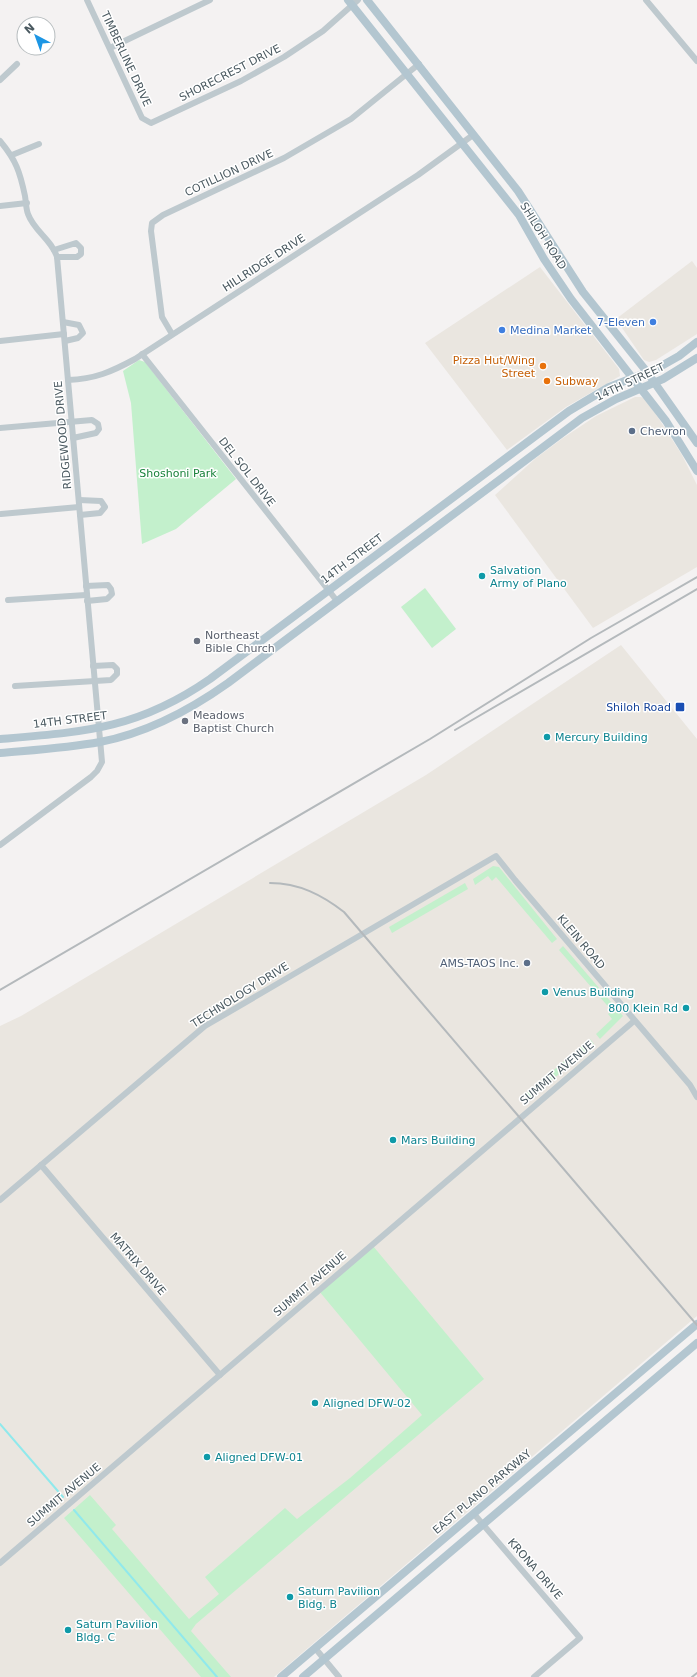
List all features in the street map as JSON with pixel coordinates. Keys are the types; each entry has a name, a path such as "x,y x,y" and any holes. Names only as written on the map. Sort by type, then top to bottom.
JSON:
{"main road":[{"name":"SHILOH ROAD","path":"367,0 522,196 583,292 647,372 697,443"},
{"name":"SHILOH ROAD","path":"353,2 407,74 526,225 544,259 571,298 642,388 666,421 697,471"},
{"path":"571,298 583,292"},
{"name":"14TH STREET","path":"0,739 98,729 129,721 167,706 194,690 581,403 632,377 647,372 673,359 697,342"},
{"name":"14TH STREET","path":"0,753 59,748 100,742 139,731 172,717 206,698 582,418 616,399 655,383 697,358"},
{"path":"516,450 525,460"},
{"path":"431,513 440,524"},
{"path":"254,645 263,657"},
{"path":"167,706 172,717"},
{"name":"EAST PLANO PARKWAY","path":"281,1677 697,1324"},
{"path":"681,1338 690,1349"},
{"path":"303,1677 697,1343"},
{"path":"620,1390 628,1400"},
{"path":"534,1463 543,1473"},
{"path":"394,1581 403,1591"}],"street":[{"name":"TIMBERLINE DRIVE","path":"87,0 142,118 151,123"},
{"path":"110,48 210,0"},
{"path":"646,0 697,61"},
{"name":"SHORECREST DRIVE","path":"151,123 241,81 284,57 323,31 353,2"},
{"path":"0,80 17,64"},
{"path":"407,74 419,64"},
{"name":"COTILLION DRIVE","path":"172,334 162,317 151,231 152,223 163,215 284,158 351,119 407,74"},
{"name":"HILLRIDGE DRIVE","path":"68,380 86,379 103,375 142,354 412,179 474,135"},
{"name":"RIDGEWOOD DRIVE","path":"0,141 12,155 21,179 28,214 34,224 50,241 57,258 92,666 102,762 97,771 0,845"},
{"path":"12,155 40,144"},
{"path":"0,206 26,203"},
{"path":"54,250 75,244 78,244 81,248 81,254 77,257 57,258"},
{"path":"63,322 79,324 83,330 83,333 78,338 65,341"},
{"path":"0,341 64,334"},
{"name":"DEL SOL DRIVE","path":"142,354 337,601"},
{"path":"0,428 92,420 99,426 96,433 73,438"},
{"path":"78,500 101,501 105,507 100,514 80,515"},
{"path":"1,514 79,507"},
{"path":"8,600 87,598 107,599 112,594 108,585 86,586"},
{"path":"15,686 111,680 118,672 113,665 92,666"},
{"name":"KLEIN ROAD","path":"496,856 634,1021 690,1085 697,1097"},
{"name":"TECHNOLOGY DRIVE","path":"0,1200 205,1026 496,856"},
{"name":"SUMMIT AVENUE","path":"0,1563 344,1267 634,1021"},
{"name":"MATRIX DRIVE","path":"41,1165 220,1375"},
{"name":"KRONA DRIVE","path":"474,1514 580,1638 534,1677"},
{"path":"315,1648 339,1677"}],"shaded area":[{"path":"692,261 697,268 697,334 656,360 649,362 644,360 616,319"},
{"path":"540,267 619,369 620,376 566,407 507,450 425,343"},
{"path":"635,397 645,399 682,455 697,485 697,567 593,628 495,495 536,458 563,438 596,416"},
{"path":"621,645 697,739 697,1316 274,1677 0,1677 0,1026 21,1016 426,775"}],"green space":[{"name":"Shoshoni Park","path":"139,360 145,362 236,479 176,529 142,544 131,403 123,371"},
{"path":"425,588 456,629 432,648 401,607"},
{"path":"493,866 499,867 557,939 552,943 496,877 492,881 488,876 475,885 473,879"},
{"path":"465,883 468,889 392,933 389,927"},
{"path":"563,946 623,1016 600,1039 596,1034 612,1019 608,1014 612,1011 559,950"},
{"path":"590,1039 594,1044 531,1098 527,1093"},
{"path":"373,1246 484,1379 196,1624 191,1631 231,1677 201,1677 64,1518 90,1495 116,1525 112,1529 189,1619 219,1594 205,1577 285,1508 297,1519 350,1478 422,1415 319,1291"}],"waterway":[{"path":"0,1424 63,1497"},
{"path":"74,1510 217,1677"}],"railway":[{"path":"0,990 430,739 591,638 697,577"},
{"path":"455,730 697,589"},
{"path":"270,883 291,885 310,891 319,895 344,912 697,1325"},
{"path":"692,1677 697,1673"}],"place":[{"name":"7-Eleven","path":"653,322"},
{"name":"Medina Market","path":"502,330"},
{"name":"Pizza Hut/Wing Street","path":"543,366"},
{"name":"Subway","path":"547,381"},
{"name":"Chevron","path":"632,431"},
{"name":"Salvation Army of Plano","path":"482,576"},
{"name":"Northeast Bible Church","path":"197,641"},
{"name":"Shiloh Road","path":"680,707"},
{"name":"Meadows Baptist Church","path":"185,721"},
{"name":"Mercury Building","path":"547,737"},
{"name":"AMS-TAOS Inc.","path":"527,963"},
{"name":"Venus Building","path":"545,992"},
{"name":"800 Klein Rd","path":"686,1008"},
{"name":"Mars Building","path":"393,1140"},
{"name":"Aligned DFW-02","path":"315,1403"},
{"name":"Aligned DFW-01","path":"207,1457"},
{"name":"Saturn Pavilion Bldg. B","path":"290,1597"},
{"name":"Saturn Pavilion Bldg. C","path":"68,1630"}]}
